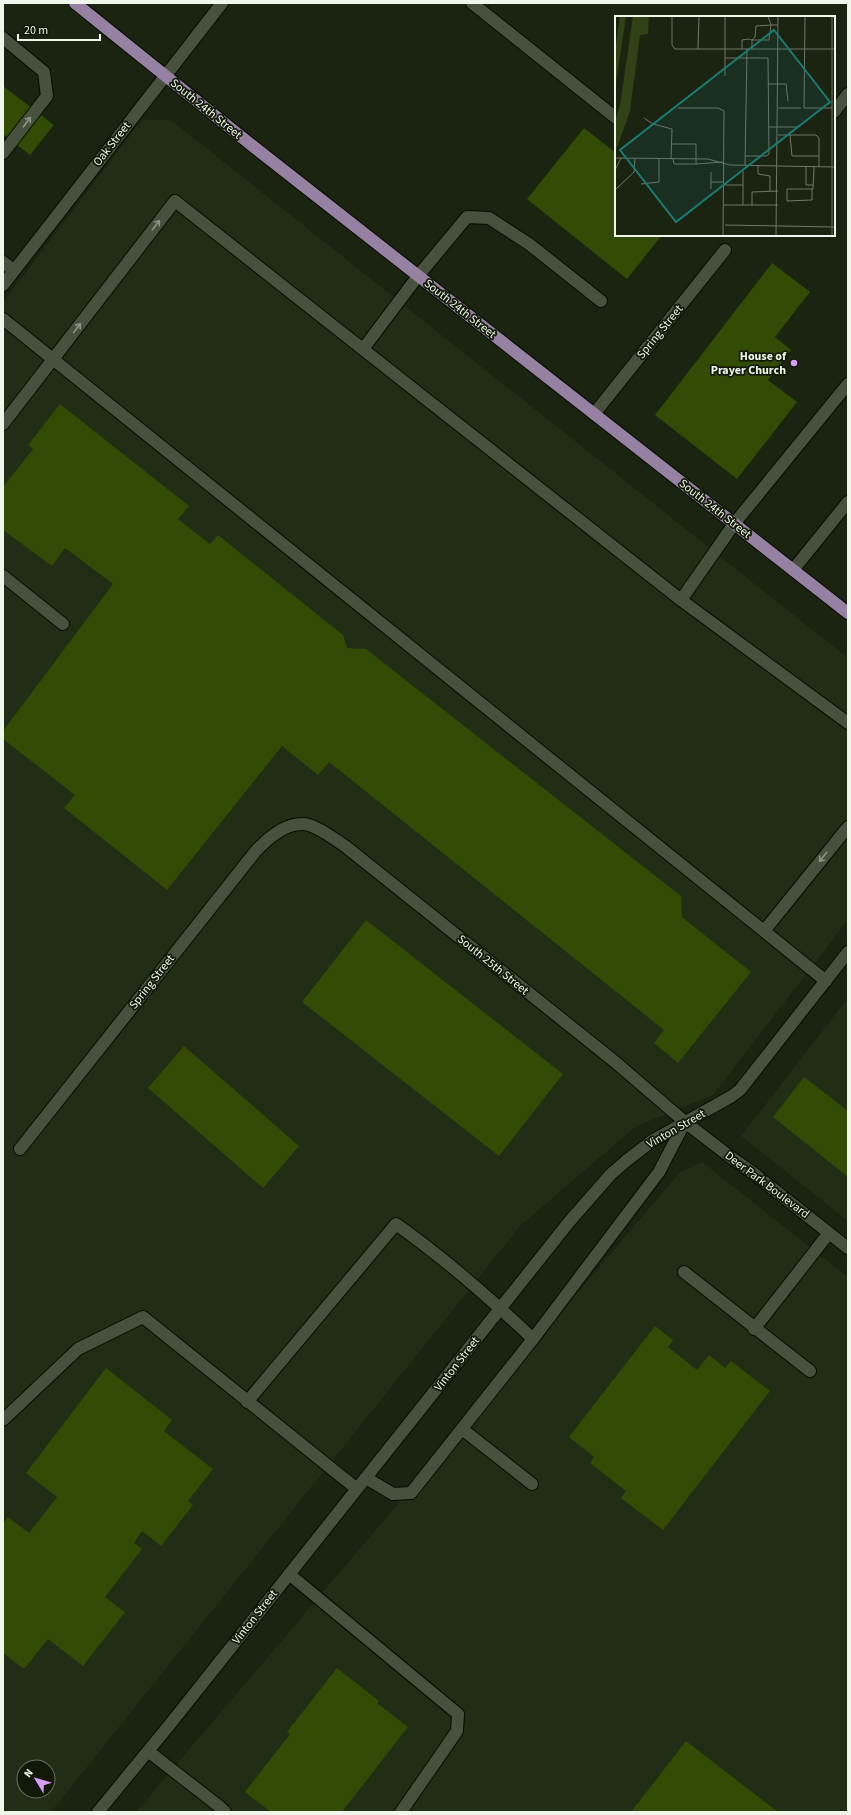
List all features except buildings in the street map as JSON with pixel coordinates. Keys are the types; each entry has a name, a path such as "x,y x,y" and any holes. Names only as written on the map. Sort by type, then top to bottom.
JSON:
{"main road":[{"name":"South 24th Street","path":"75,3 418,276 848,613"}],"street":[{"name":"Oak Street","path":"3,285 222,3"},
{"path":"472,3 615,117"},
{"path":"3,38 44,72 47,96 3,153"},
{"path":"835,111 848,94"},
{"path":"3,424 175,201 680,600 848,723"},
{"path":"363,349 418,276 467,217 489,218 529,244 601,301"},
{"name":"Spring Street","path":"594,414 725,250"},
{"path":"3,262 14,271"},
{"path":"3,319 826,981"},
{"path":"680,600 734,524 848,384"},
{"path":"793,570 848,502"},
{"path":"3,576 63,624"},
{"name":"Spring Street","path":"20,1149 255,852 274,835 293,825"},
{"name":"South 25th Street","path":"293,825 309,825 324,832 344,846 614,1061 685,1122"},
{"path":"764,931 848,827"},
{"name":"Vinton Street","path":"98,1812 569,1222 611,1174 652,1141 740,1090 848,952"},
{"path":"366,1478 394,1494 411,1494 533,1339 659,1172 685,1122"},
{"name":"Deer Park Boulevard","path":"685,1122 729,1156 753,1172 848,1248"},
{"path":"247,1402 396,1224 425,1245 501,1308 533,1339"},
{"path":"754,1329 829,1233"},
{"path":"684,1272 754,1329 810,1371"},
{"path":"3,1420 78,1349 143,1317 357,1489"},
{"path":"462,1429 532,1484"},
{"path":"289,1574 458,1714 457,1731 401,1812"},
{"path":"148,1751 220,1806 225,1812"}],"shaded area":[{"path":"142,120 171,120 848,658 848,920 713,1095 635,1127 520,1226 51,1812 3,1812 3,302"},
{"path":"848,998 848,1221 741,1136"},
{"path":"702,1162 848,1277 848,1812 136,1812 680,1172"}],"place":[{"name":"House of Prayer Church","path":"794,363"}]}
